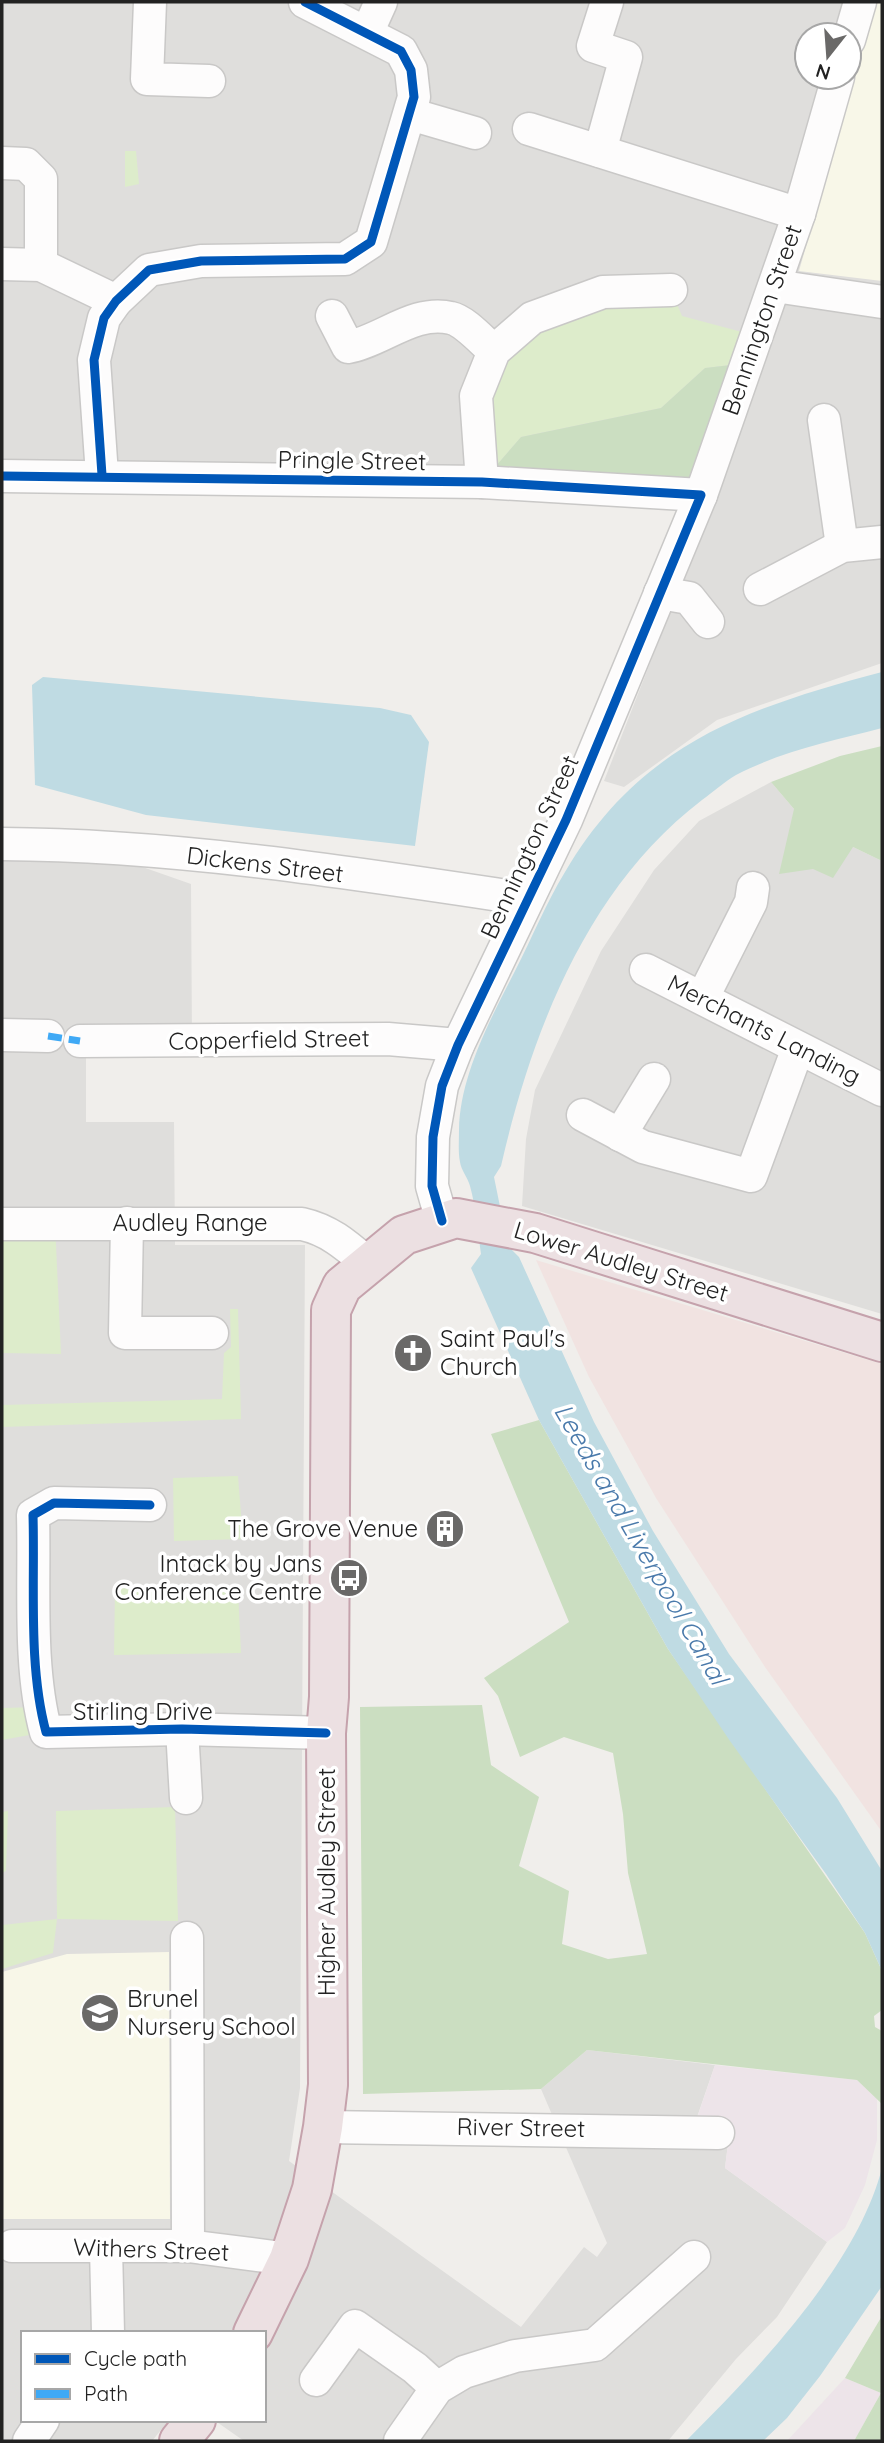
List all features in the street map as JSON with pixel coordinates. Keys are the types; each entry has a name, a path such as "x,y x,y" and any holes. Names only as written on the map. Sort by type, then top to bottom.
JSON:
{"highway":[{"name":"Lower Audley Street","path":"366,1263 404,1235 449,1220 535,1233 882,1342"},
{"name":"Higher Audley Street","path":"254,2331 289,2259 312,2189 328,2085 326,1733 330,1697 331,1310 342,1286 366,1263"}],"street":[{"path":"150,2 147,79 209,81"},
{"path":"102,475 94,360 104,318 116,301 149,270 201,261 345,259 371,242 414,97 411,70 401,51 305,2"},
{"path":"367,33 381,2"},
{"path":"600,151 626,57 593,46 607,2"},
{"path":"854,21 860,2"},
{"name":"Bennington Street","path":"449,1220 432,1186 433,1137 442,1086 458,1045 566,820 701,495 799,214 834,91"},
{"path":"410,114 475,133"},
{"path":"529,129 799,214"},
{"path":"2,163 26,164 41,179 41,265"},
{"path":"2,264 41,265 116,301"},
{"path":"775,286 882,302"},
{"path":"482,482 476,396 494,351 532,318 603,292 671,290"},
{"path":"332,316 348,347 368,343 420,318 453,318 494,351"},
{"path":"824,420 842,546"},
{"name":"Pringle Street","path":"2,476 102,475 482,482 701,495"},
{"path":"760,589 842,546 882,542"},
{"path":"660,593 689,598 708,622"},
{"name":"Dickens Street","path":"2,844 95,845 293,867 527,899"},
{"path":"702,997 751,902 753,888"},
{"name":"Merchants Landing","path":"646,970 798,1048 880,1084"},
{"path":"2,1035 48,1036"},
{"name":"Copperfield Street","path":"80,1041 388,1039 458,1045"},
{"path":"583,1115 620,1135 663,1153 751,1177 798,1048"},
{"path":"620,1135 654,1079"},
{"path":"127,1223 125,1333 212,1333"},
{"name":"Audley Range","path":"2,1224 302,1224 321,1228 338,1238 366,1263"},
{"name":"Stirling Drive","path":"150,1505 54,1503 33,1515 39,1707 46,1732 183,1729 326,1733"},
{"name":"Stirling Drive","path":"183,1729 186,1798"},
{"path":"187,1938 188,2246"},
{"name":"River Street","path":"323,2127 718,2133"},
{"name":"Withers Street","path":"12,2246 188,2246 289,2259"},
{"path":"106,2247 108,2331"},
{"path":"400,2441 437,2389 464,2372 515,2356 596,2345 694,2257"},
{"path":"316,2380 355,2326 415,2368 437,2389"},
{"path":"29,2441 42,2422"}],"shaded area":[{"path":"2,2 882,2 882,663 717,720 624,787 604,781 715,497 2,482"},
{"path":"875,2 882,2 882,281 799,271 850,91 863,91 863,44"},
{"path":"771,782 794,809 853,847 882,861 882,1314 522,1206 526,1139 535,1090 601,951 654,870 699,821"},
{"path":"2,850 94,850 191,884 192,1042 86,1041 86,1122 174,1122 175,1245 305,1245 300,2088 289,2161 521,2327 584,2247 597,2257 607,2243 541,2089 587,2050 715,2065 696,2120 730,2127 725,2168 827,2242 777,2317 736,2359 668,2441 244,2441 217,2422 266,2422 266,2331 21,2331 21,2422 167,2422 152,2441 2,2441"},
{"path":"536,1260 882,1364 882,1832 765,1667 656,1498 589,1377"},
{"path":"169,1952 170,2219 2,2219 2,1972 67,1954"},
{"path":"715,2065 857,2080 877,2099 877,2140 865,2185 845,2228 827,2242 725,2168 730,2127 696,2121"},
{"path":"845,2378 881,2393 854,2441 787,2441"}],"green space":[{"path":"125,151 136,151 139,184 125,187"},
{"path":"671,290 682,316 757,336 748,363 705,368 661,408 521,437 482,482 494,351 532,318"},
{"path":"748,363 701,495 482,482 521,437 661,408 705,368"},
{"path":"882,746 882,861 853,847 833,878 813,869 779,874 794,809 771,782 840,756"},
{"path":"55,1223 61,1354 2,1353 2,1224"},
{"path":"230,1309 238,1309 241,1419 2,1427 2,1405 222,1399 224,1353 231,1347"},
{"path":"539,1420 668,1649 865,1933 882,1971 882,2010 874,2016 875,2027 882,2031 882,2104 857,2080 587,2050 541,2089 363,2094 360,1707 482,1705 491,1765 539,1797 519,1866 569,1891 562,1944 608,1959 647,1954 628,1873 623,1814 613,1753 564,1737 520,1757 498,1696 484,1678 569,1622 491,1434"},
{"path":"238,1476 243,1539 174,1541 173,1478"},
{"path":"115,1588 238,1590 241,1653 114,1655"},
{"path":"39,1707 46,1732 2,1740 2,1708"},
{"path":"175,1807 178,1921 57,1919 56,1811"},
{"path":"8,1811 6,1871 2,1873 2,1812"},
{"path":"57,1919 53,1953 2,1969 2,1925"},
{"path":"882,2316 882,2441 854,2441 881,2393 845,2378"}],"water":[{"name":"Leeds and Liverpool Canal","path":"882,672 882,728 789,753 736,775 662,835 627,875 596,918 548,1013 529,1064 501,1166 494,1177 508,1246 519,1257 594,1422 653,1531 729,1654 837,1798 882,1871 882,1971 865,1933 826,1874 730,1741 668,1649 539,1420 471,1268 481,1254 474,1203 459,1158 459,1130 471,1068 496,1008 565,872 595,828 628,791 663,762 701,737 742,717 786,700"},
{"path":"43,677 380,708 411,715 429,742 415,846 146,815 35,785 32,685"},
{"path":"882,2168 882,2286 820,2376 787,2418 763,2441 686,2441 772,2350 827,2279 851,2242 869,2205"}],"marked path":[{"path":"48,1036 80,1041"}],"cycle path":[{"path":"102,475 94,360 104,318 116,301 149,270 201,261 345,259 371,242 414,97 411,70 401,51 305,2"},
{"path":"2,476 482,482 701,495 566,820 458,1045 442,1086 433,1137 432,1186 442,1221"},
{"path":"150,1505 54,1503 33,1515 35,1653 40,1707 46,1732 182,1729 326,1733"}],"place":[{"name":"Saint Paul's Church","path":"413,1353"},
{"name":"The Grove Venue","path":"445,1529"},
{"name":"Intack by Jans Conference Centre","path":"349,1578"},
{"name":"Brunel Nursery School","path":"100,2013"}]}
